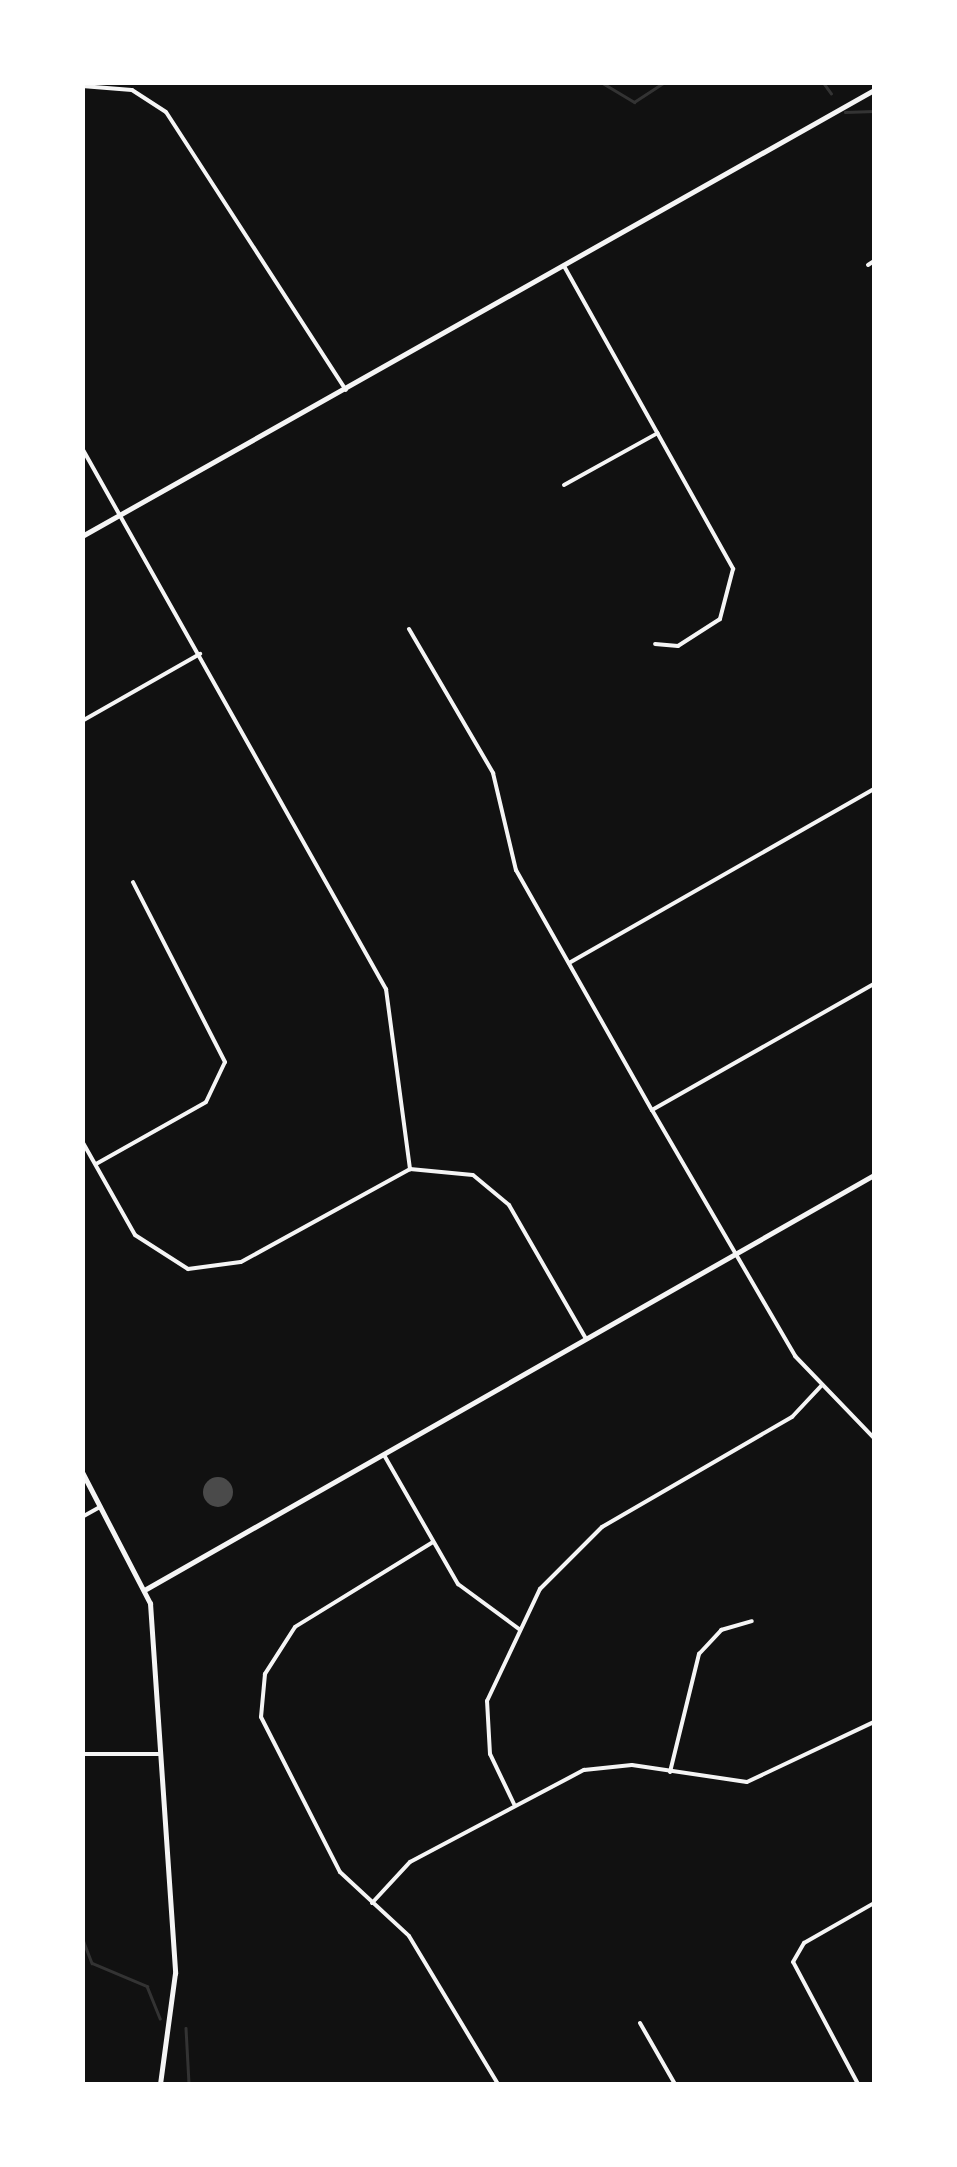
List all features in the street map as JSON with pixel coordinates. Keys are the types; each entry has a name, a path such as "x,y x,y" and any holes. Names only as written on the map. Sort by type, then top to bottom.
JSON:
{"street":[{"path":"82,86 132,90 166,112 346,390"},
{"path":"82,536 874,90"},
{"path":"868,265 874,261"},
{"path":"564,266 658,433 734,582 710,628 678,646 655,644"},
{"path":"564,485 658,433"},
{"path":"82,448 386,988 410,1169"},
{"path":"409,629 493,774 510,854 652,1110 796,1356 874,1438"},
{"path":"82,722 200,654"},
{"path":"569,963 874,789"},
{"path":"96,1164 197,1108 224,1074 221,1041 133,882"},
{"path":"652,1110 874,984"},
{"path":"82,1141 145,1246 208,1270 241,1262 410,1169 458,1170 499,1193 586,1339"},
{"path":"146,1589 874,1175"},
{"path":"514,1804 494,1764 486,1720 495,1672 519,1629 578,1546 792,1417 823,1384"},
{"path":"384,1455 468,1595 519,1629"},
{"path":"82,1472 146,1589 175,1973 160,2084"},
{"path":"82,1517 102,1506"},
{"path":"434,1542 295,1627 262,1690 275,1758 340,1872 409,1936 498,2084"},
{"path":"670,1772 700,1654 721,1630 752,1621"},
{"path":"372,1904 410,1862 584,1770 670,1772 725,1783 765,1778 874,1722"},
{"path":"82,1754 160,1754"},
{"path":"858,2084 793,1962 804,1943 874,1903"},
{"path":"640,2023 675,2084"}],"building":[{"path":"218,1477 229,1481 233,1492 229,1503 218,1507 207,1503 203,1492 207,1481"}],"waterway":[{"path":"601,82 634,102 665,82"},
{"path":"823,82 831,93"},
{"path":"845,112 874,111"},
{"path":"82,1937 92,1963 147,1986 160,2019"},
{"path":"186,2028 189,2084"}]}
